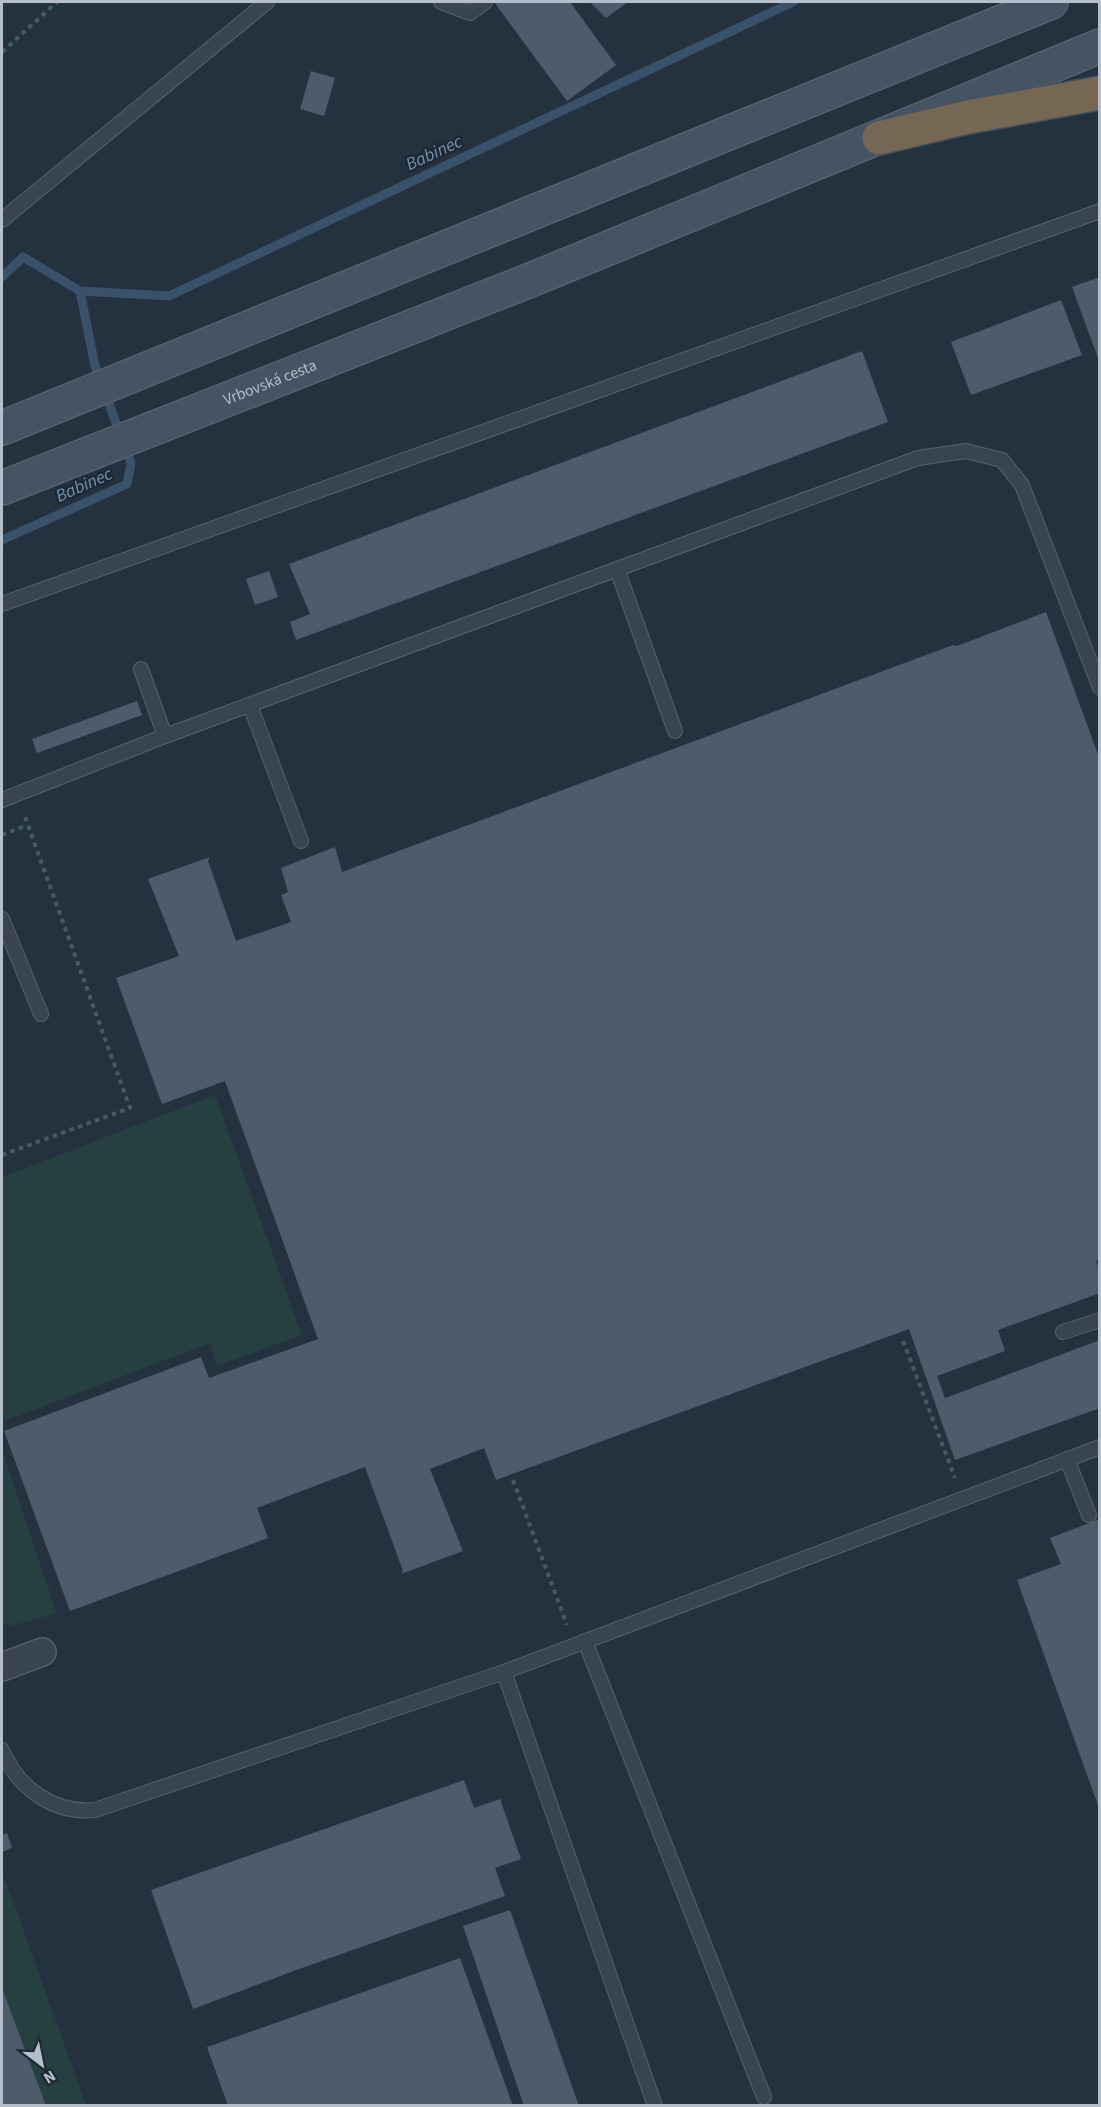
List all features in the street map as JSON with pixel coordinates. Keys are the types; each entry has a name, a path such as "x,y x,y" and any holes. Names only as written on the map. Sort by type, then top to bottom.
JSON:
{"highway":[{"path":"879,138 968,117 1100,93"}],"main road":[{"path":"2,428 1051,2"},
{"name":"Vrbovská cesta","path":"2,489 538,277 1100,46"}],"street":[{"path":"2,1667 42,1652"}],"lane":[{"path":"2,220 267,2"},
{"path":"441,2 470,13 485,2"},
{"path":"2,604 1100,211"},
{"path":"2,800 165,736 918,458 966,451 1002,460 1022,485 1094,657 1100,688"},
{"path":"617,569 675,731"},
{"path":"141,669 165,736"},
{"path":"250,705 301,841"},
{"path":"2,919 41,1014"},
{"path":"1063,1332 1100,1320"},
{"path":"2,1750 14,1774 32,1792 62,1807 80,1811 95,1810 504,1672 1100,1447"},
{"path":"1067,1459 1089,1515"},
{"path":"580,1643 764,2097"},
{"path":"504,1672 655,2106"}],"path":[{"path":"2,52 57,2"},
{"path":"2,1155 130,1108 17,793"},
{"path":"2,835 27,825"},
{"path":"903,1341 962,1498"},
{"path":"513,1480 580,1643"}],"green space":[{"path":"215,1095 302,1335 217,1366 210,1343 2,1422 2,1177"},
{"path":"2,1450 57,1613 10,1626 2,1624"},
{"path":"2,1872 12,1898 86,2105 2,2105"}],"building":[{"path":"494,2 570,2 616,65 567,101"},
{"path":"590,2 628,2 606,18"},
{"path":"311,71 335,78 324,116 300,109"},
{"path":"1100,277 1100,361 1099,361 1072,287"},
{"path":"1061,300 1082,355 971,395 951,342"},
{"path":"862,351 888,422 296,640 290,622 310,614 289,564"},
{"path":"269,571 278,597 255,605 246,579"},
{"path":"1046,612 1100,760 1100,1260 1096,1261 1100,1271 1100,1293 998,1330 1005,1351 937,1376 945,1398 1100,1340 1100,1408 955,1460 909,1329 496,1480 484,1448 430,1469 463,1551 401,1574 403,1571 365,1467 257,1508 268,1538 70,1611 4,1431 201,1357 209,1378 318,1339 225,1081 162,1104 116,978 179,956 148,879 210,857 208,861 236,941 291,922 281,895 288,892 281,868 335,847 342,872"},
{"path":"137,701 142,715 37,753 32,739"},
{"path":"1100,1519 1099,1808 1017,1580 1061,1564 1050,1538"},
{"path":"464,1780 474,1808 500,1799 521,1859 495,1868 505,1896 193,2009 151,1890"},
{"path":"7,1833 12,1848 2,1852 2,1835"},
{"path":"510,1910 579,2106 524,2106 463,1926"},
{"path":"460,1958 513,2106 228,2106 207,2047"},
{"path":"2,1988 46,2106 2,2106"}],"waterway":[{"name":"Babinec","path":"2,277 23,257 80,291 169,296 793,2"},
{"name":"Babinec","path":"2,540 127,484 131,463 95,366 80,291"}]}
